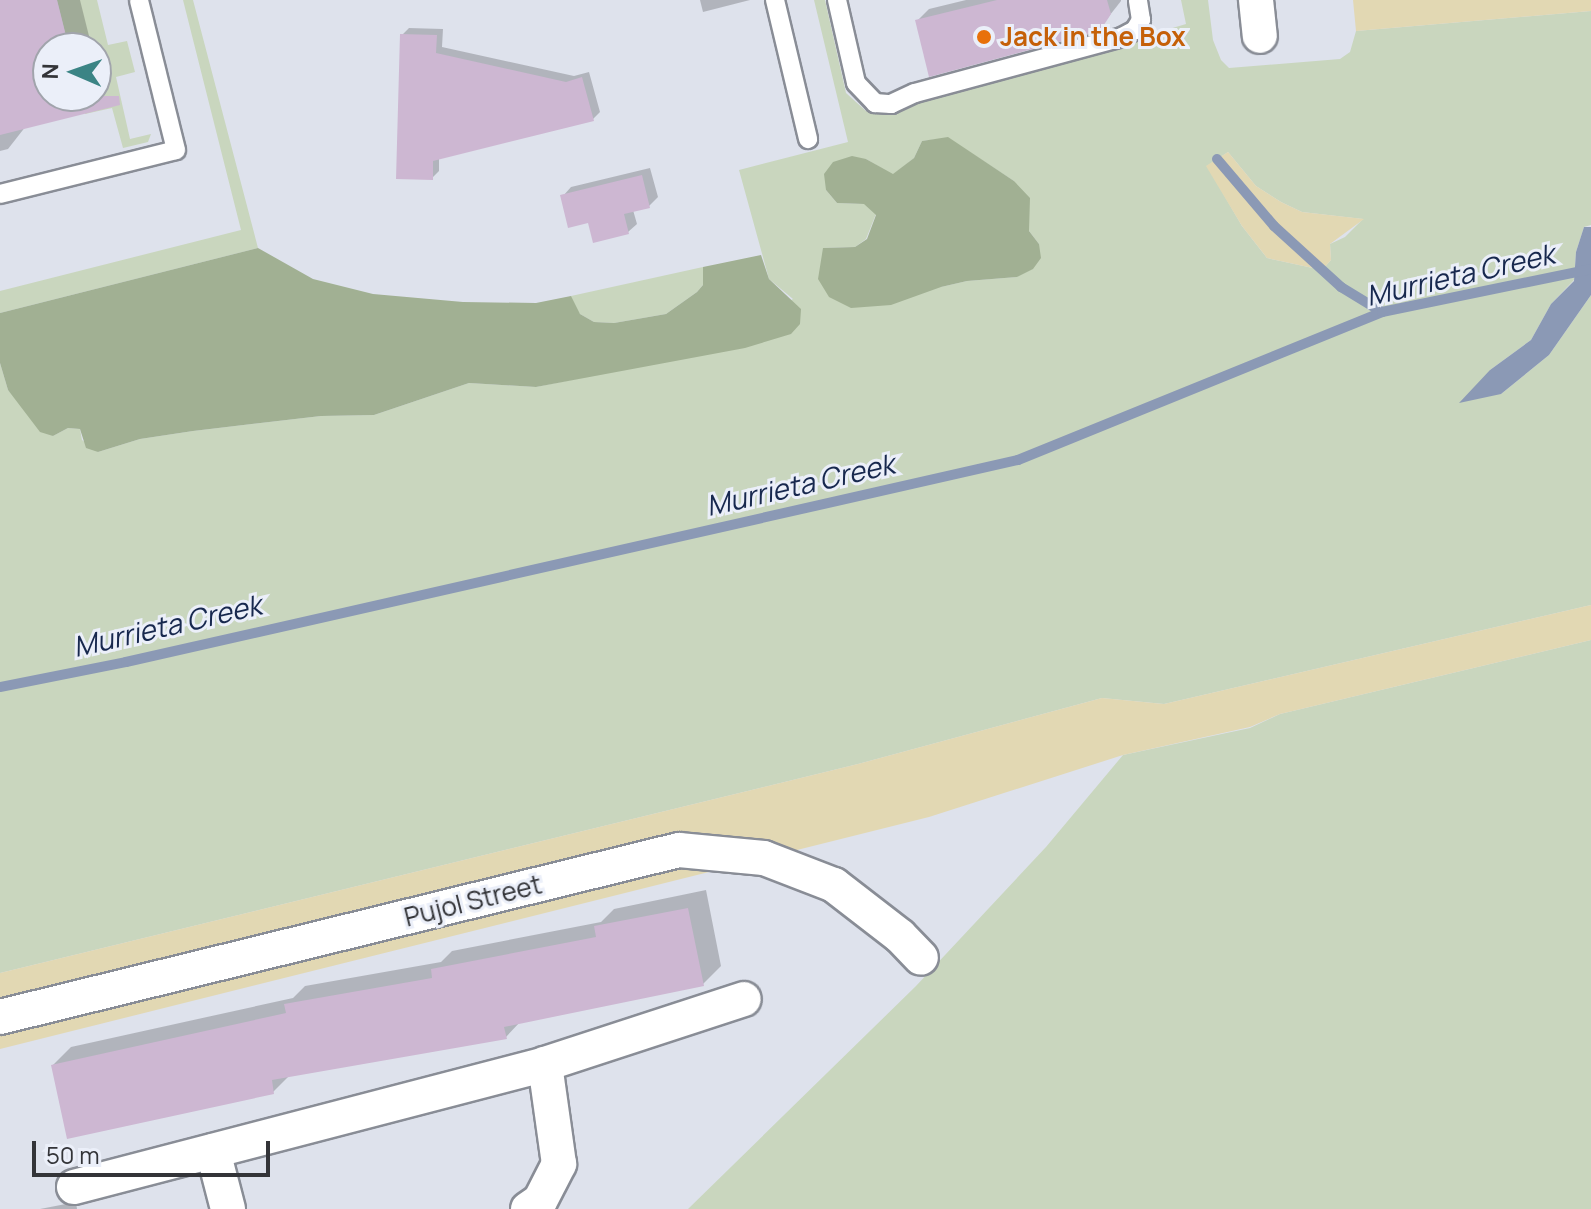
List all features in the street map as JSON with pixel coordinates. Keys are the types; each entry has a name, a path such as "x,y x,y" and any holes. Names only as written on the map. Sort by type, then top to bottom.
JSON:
{"street":[{"path":"1256,0 1260,36"},
{"name":"Pujol Street","path":"0,1017 679,850 764,858 834,885 900,936 921,958"},
{"path":"74,1187 545,1064 744,999"},
{"path":"528,1209 540,1201 559,1164 545,1064"},
{"path":"213,1151 228,1209"}],"lane":[{"path":"0,194 176,150 139,0"},
{"path":"775,0 808,139"},
{"path":"837,0 856,83 875,103 891,104 915,93 1097,46 1135,30 1141,20 1138,0"}],"green space":[{"path":"57,0 97,0 105,32 65,32"},
{"path":"183,0 193,0 258,248 0,313 0,291 241,230"},
{"path":"814,0 825,0 846,93 866,111 881,114 1186,24 1181,0 1208,0 1213,40 1221,60 1229,68 1340,59 1350,52 1356,31 1591,11 1591,225 1584,227 1576,252 1574,280 1551,304 1531,340 1490,370 1501,394 1549,355 1591,295 1591,605 1164,704 1102,698 858,764 0,973 0,363 8,390 53,436 68,428 80,429 82,440 98,452 140,439 193,431 321,416 374,415 469,383 536,387 704,353 793,299 769,279 739,170 848,142","holes":["948,138 1014,181 1029,231 1039,244 1017,277 967,281 941,287 823,248 855,247 866,239 876,214 865,204 837,203 826,190 866,159 893,175 914,158 922,141","1228,152 1256,186 1281,202 1302,212 1363,219 1345,237 1330,244 1331,260 1322,270 1267,258 1242,226 1207,166"]},
{"path":"127,41 135,72 116,77 130,139 151,134 148,142 123,148 112,108 112,44"},
{"path":"948,137 1014,181 1030,198 1029,231 1039,244 1041,258 1033,269 1017,277 967,281 941,287 891,305 851,308 829,297 818,279 823,248 855,247 867,239 876,215 864,204 837,203 826,190 824,174 833,162 852,156 866,159 893,174 914,158 922,141"},
{"path":"258,248 313,279 373,294 463,302 536,303 571,296 580,314 594,322 614,323 666,314 703,285 703,267 761,255 769,279 801,309 800,324 791,334 745,348 536,387 469,383 374,415 321,416 193,431 140,439 98,452 86,448 80,429 68,428 53,436 40,432 8,390 0,363 0,313"},
{"path":"703,267 703,285 666,314 614,323 594,322 572,305 571,296"},
{"path":"1591,640 1591,1209 688,1209 916,986 1046,847 1123,755 1250,728 1280,714"}],"sand":[{"path":"1353,0 1591,0 1591,11 1356,31"},
{"path":"1228,152 1256,186 1281,202 1302,212 1364,219 1330,244 1331,260 1322,270 1267,258 1242,226 1206,166"},
{"path":"1591,605 1591,640 1280,714 1250,727 1123,755 929,817 0,1049 0,973 858,764 1102,698 1164,704"}],"water":[{"path":"1584,227 1591,227 1591,295 1549,355 1501,394 1459,403 1490,370 1531,340 1551,304 1574,281 1576,252"}],"building":[{"path":"0,0 57,0 65,32 32,32 32,112 92,112 0,135"},
{"name":"Jack in the Box","path":"997,0 1107,0 1111,14 1100,31 929,77 915,20"},
{"path":"400,34 437,35 436,53 566,82 582,77 594,121 433,161 433,180 396,179"},
{"path":"112,96 119,96 120,105 112,107"},
{"path":"642,175 650,208 624,214 629,234 593,243 588,223 568,228 560,195"},
{"path":"688,908 704,986 504,1027 507,1039 272,1080 274,1094 67,1139 51,1065 286,1013 284,1004 432,978 431,969 596,937 594,926"}],"waterway":[{"path":"1217,159 1274,226 1341,287 1382,312"},
{"name":"Murrieta Creek","path":"0,687 126,662 1018,460 1382,312 1591,269"}],"place":[{"name":"Jack in the Box","path":"984,37"}]}
